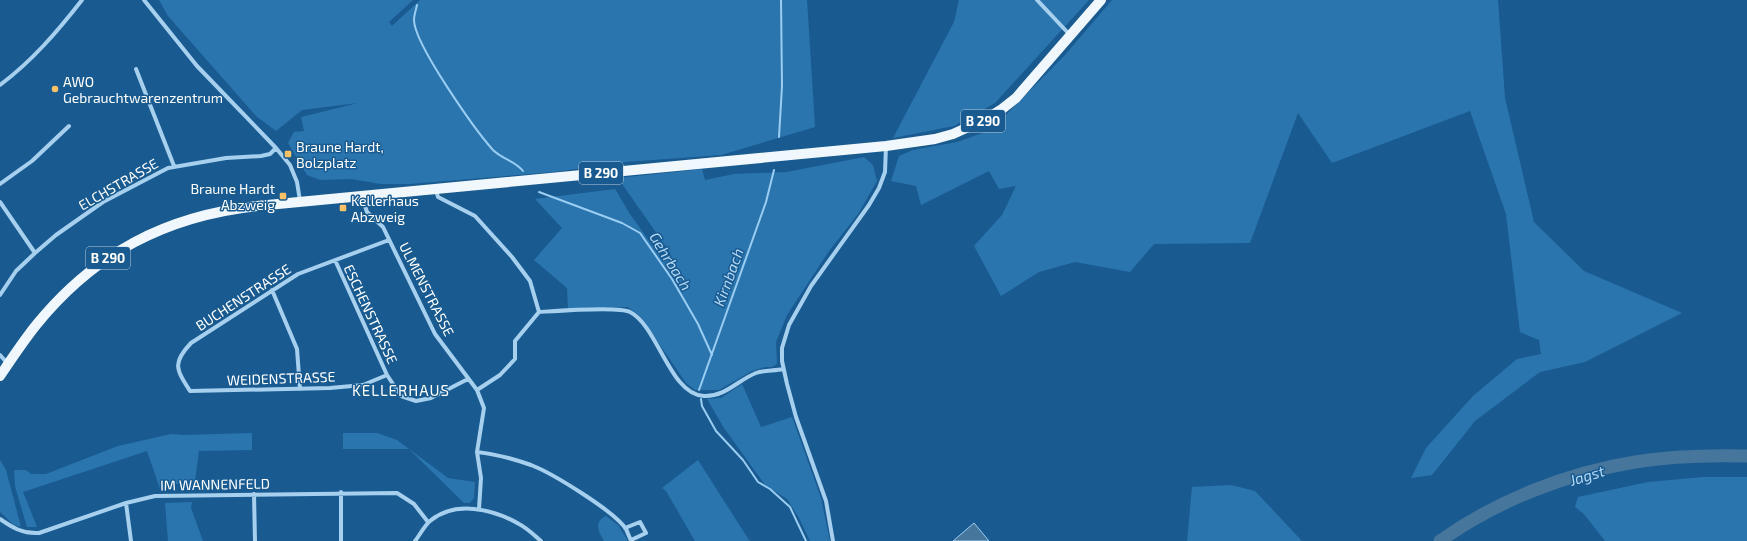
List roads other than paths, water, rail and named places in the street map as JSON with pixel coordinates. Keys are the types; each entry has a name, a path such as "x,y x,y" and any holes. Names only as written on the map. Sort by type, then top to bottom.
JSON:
{"main road":[{"name":"B 290","path":"0,376 37,324 61,297 98,265 140,239 162,228 208,214 232,209 886,146 939,138 970,128 986,119 1016,98 1101,0"}],"street":[{"path":"0,85 17,72 51,39 82,0"},
{"path":"144,0 197,66 276,148 293,172 300,202"},
{"path":"1037,0 1070,35"},
{"path":"136,69 174,166"},
{"path":"0,184 32,161 69,126"},
{"path":"833,541 826,501 796,417 783,369 782,348 789,325 811,286 869,205 885,172 886,146"},
{"name":"ELCHSTRASSE","path":"0,295 16,271 35,253 56,235 103,202 174,166 226,158 262,156 270,154 276,148"},
{"path":"436,189 438,197 475,216 512,257 530,281 539,312"},
{"name":"ULMENSTRASSE","path":"362,197 367,212 383,227 435,334 468,379 478,390 484,408 477,452 481,478 479,509"},
{"path":"0,202 35,253"},
{"name":"BUCHENSTRASSE","path":"181,377 178,365 180,354 192,343 272,290 298,274 389,240"},
{"name":"ESCHENSTRASSE","path":"335,260 387,375 402,396 416,402 431,398 468,379"},
{"path":"272,290 297,350 300,389"},
{"path":"478,390 500,375 515,359 515,341 539,312 610,309 630,311 642,323 677,377 688,390 703,396 722,393 756,373 783,369"},
{"path":"0,355 8,364"},
{"name":"WEIDENSTRASSE","path":"181,377 190,391 300,389 363,385 387,375"},
{"path":"477,452 492,454 531,465 551,474 601,507 625,528 631,540 646,533 640,522 625,528"},
{"path":"340,492 341,541"},
{"name":"IM WANNENFELD","path":"0,519 27,534 39,533 126,503 155,496 340,492 397,493 414,504 428,522"},
{"path":"254,494 255,541"},
{"path":"126,503 131,541"},
{"path":"416,541 428,522 437,516 452,510 479,509 520,524 541,541"}],"waterway":[{"name":"Kirnbach","path":"779,137 782,86 781,0"},
{"name":"Gehrbach","path":"417,5 414,20 417,32 424,48 447,87 473,125 493,150 523,171"},
{"name":"Kirnbach","path":"699,390 766,202 774,170"},
{"name":"Gehrbach","path":"539,192 622,223 640,233 672,279 698,324 712,355"},
{"name":"Kirnbach","path":"701,399 702,406 716,431 743,460 758,482 770,489 790,507 806,541"},
{"name":"Jagst","path":"1440,541 1485,513 1508,501 1558,481 1584,473 1635,462 1663,458 1747,456"}],"place":[{"name":"AWO Gebrauchtwarenzentrum","path":"55,89"},
{"name":"Braune Hardt, Bolzplatz","path":"288,154"},
{"name":"Braune Hardt Abzweig","path":"283,196"},
{"name":"Kellerhaus Abzweig","path":"343,208"}],"district":[{"name":"KELLERHAUS","path":"401,390"}]}
